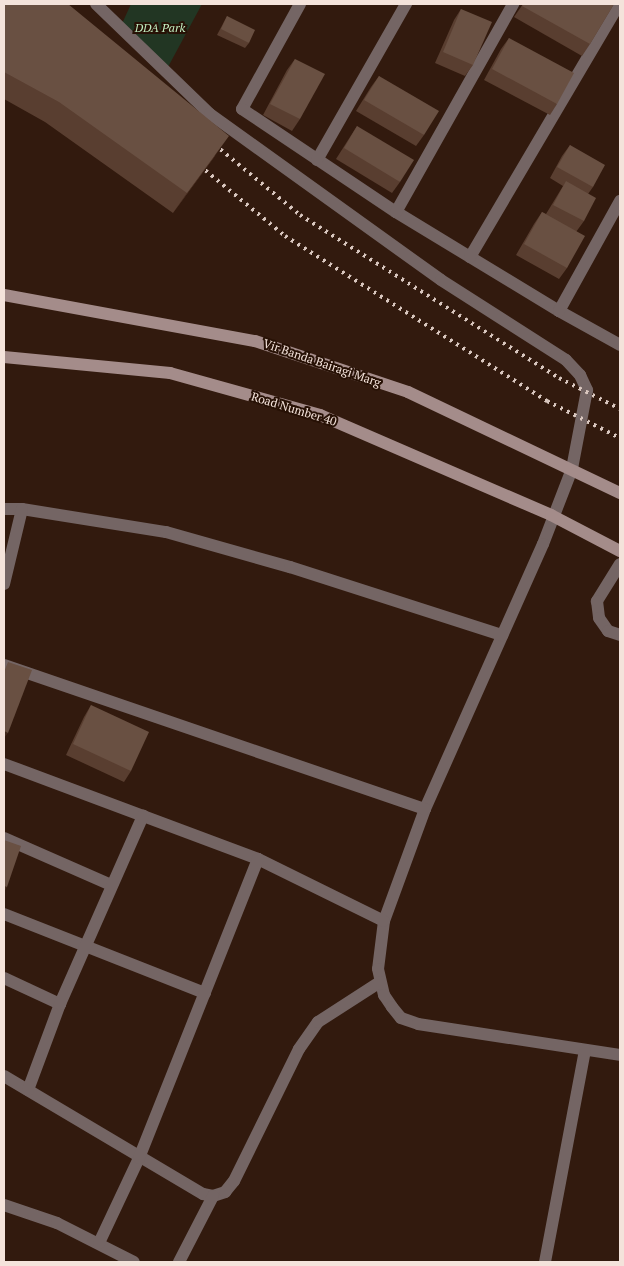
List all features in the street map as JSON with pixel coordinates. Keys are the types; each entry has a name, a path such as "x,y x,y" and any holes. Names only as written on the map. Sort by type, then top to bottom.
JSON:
{"main road":[{"name":"Vir Banda Bairagi Marg","path":"4,295 255,341 408,392 620,493"},
{"name":"Road Number 40","path":"4,357 170,372 320,415 551,515 620,550"}],"street":[{"path":"96,4 210,114 441,280 566,360 580,375 588,390 572,469 551,515 543,544 424,809 384,922 378,962 380,982 392,1007 401,1018 418,1024 620,1055"},
{"path":"300,4 242,108 396,212 559,311 620,344"},
{"path":"317,160 406,4"},
{"path":"396,212 513,4"},
{"path":"470,258 619,4"},
{"path":"559,311 620,201"},
{"path":"4,509 22,509 166,532 290,566 502,635"},
{"path":"4,584 22,509"},
{"path":"620,564 597,601 599,618 608,631 620,635"},
{"path":"4,665 424,809"},
{"path":"4,764 258,859 384,922"},
{"path":"28,1090 60,1004 143,816"},
{"path":"4,838 112,885"},
{"path":"99,1243 139,1158 258,859"},
{"path":"4,914 205,993"},
{"path":"4,978 60,1004"},
{"path":"4,1076 139,1158 203,1194 213,1196 225,1192 234,1181 300,1049 318,1022 380,982"},
{"path":"545,1262 585,1051"},
{"path":"180,1262 213,1196"},
{"path":"4,1205 57,1223 134,1262"}],"green space":[{"name":"DDA Park","path":"131,4 202,4 168,67 120,28"}],"building":[{"path":"4,4 68,4 229,136 187,193 59,102 4,72"},
{"path":"524,4 614,4 590,44 522,6"},
{"path":"461,9 492,22 473,65 443,52"},
{"path":"227,16 255,30 249,43 221,29"},
{"path":"509,38 574,73 557,104 492,69"},
{"path":"295,59 325,74 300,119 270,104"},
{"path":"379,76 439,111 424,135 364,100"},
{"path":"357,126 414,160 400,182 344,148"},
{"path":"570,145 605,165 593,187 557,167"},
{"path":"566,181 596,198 584,221 553,205"},
{"path":"542,212 585,236 567,268 524,244"},
{"path":"8,662 32,670 8,733 4,731 4,672"},
{"path":"91,705 149,732 131,771 73,744"},
{"path":"4,840 21,846 7,887 4,886"}],"railway":[{"path":"209,140 300,215 559,378 620,409"},
{"path":"194,161 285,236 547,401 620,438"}]}
